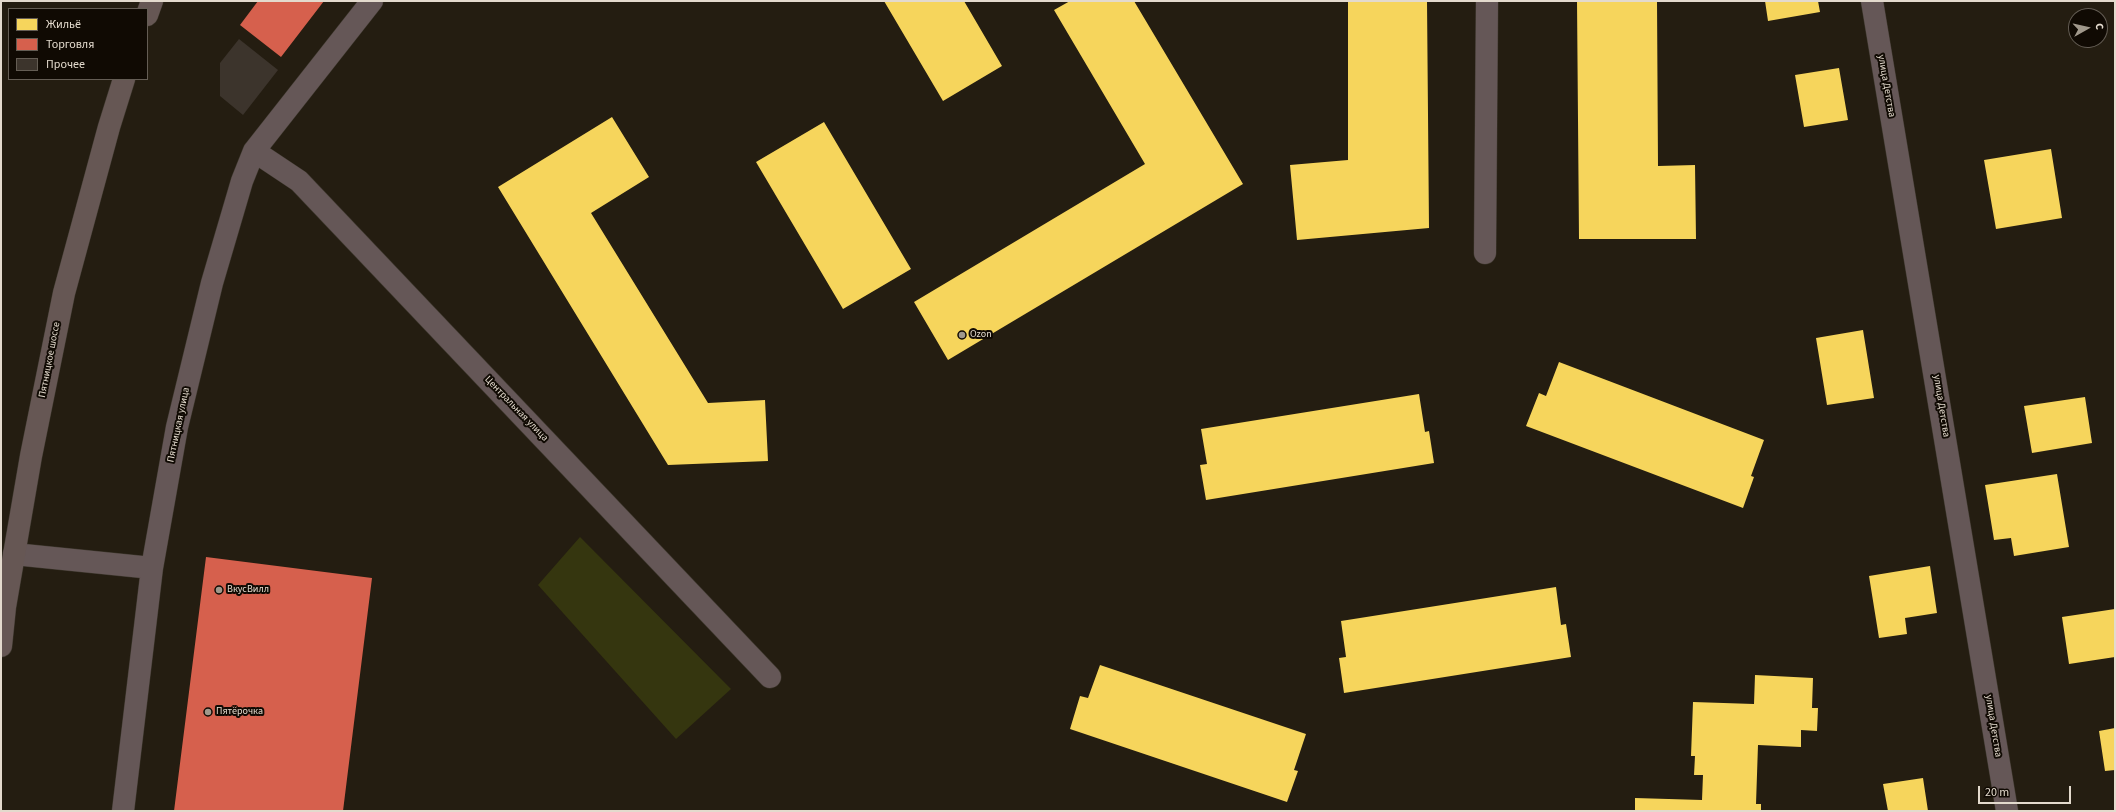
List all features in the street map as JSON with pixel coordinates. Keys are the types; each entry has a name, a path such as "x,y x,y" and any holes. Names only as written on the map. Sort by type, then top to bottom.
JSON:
{"main road":[{"path":"148,12 152,1"},
{"name":"Пятницкое шоссе","path":"1,646 14,554 31,456 64,292 109,127 124,80"}],"street":[{"name":"Пятницкая улица","path":"123,811 152,568 177,426 212,283 242,181 254,151 372,1"},
{"path":"1485,253 1486,1"},
{"name":"улица Детства","path":"1872,1 2006,811"},
{"name":"Центральная улица","path":"254,151 299,181 770,677"},
{"path":"14,554 152,568"}],"shaded area":[{"path":"580,537 731,689 676,739 538,585"}],"building: Жильё":[{"path":"884,1 964,1 1002,66 943,101"},
{"path":"1070,1 1134,1 1243,184 948,360 914,302 1145,164 1054,10"},
{"path":"1348,1 1427,1 1429,228 1297,240 1290,165 1348,160"},
{"path":"1577,1 1657,1 1658,166 1695,165 1696,239 1579,239"},
{"path":"1765,1 1818,1 1820,12 1768,21"},
{"path":"1839,68 1848,120 1804,127 1795,75"},
{"path":"612,117 649,177 591,213 708,403 765,400 768,461 668,465 498,187"},
{"path":"824,122 911,269 843,309 756,162"},
{"path":"2051,149 2062,218 1996,229 1984,160"},
{"path":"1863,330 1874,398 1827,405 1816,338"},
{"path":"1559,362 1764,440 1751,476 1754,477 1743,508 1526,426 1539,393 1546,396"},
{"path":"1419,394 1425,432 1429,431 1434,463 1206,500 1200,465 1207,464 1201,429"},
{"path":"2085,397 2092,443 2032,453 2024,406"},
{"path":"2057,474 2069,547 2014,556 2011,538 1994,540 1985,485"},
{"path":"1930,566 1937,613 1905,618 1907,634 1879,638 1869,576"},
{"path":"1556,587 1561,625 1566,624 1571,657 1344,693 1339,658 1346,657 1341,621"},
{"path":"2115,609 2115,657 2069,664 2062,617"},
{"path":"1100,665 1306,734 1294,770 1298,771 1287,802 1070,729 1080,696 1088,698"},
{"path":"1755,675 1813,678 1812,708 1818,708 1817,731 1801,730 1801,747 1758,745 1756,804 1761,804 1761,811 1635,811 1635,798 1702,800 1703,775 1694,775 1695,756 1691,756 1693,702 1754,704"},
{"path":"2115,728 2115,770 2105,771 2099,731"},
{"path":"1923,778 1928,811 1888,811 1883,784"}],"building: Торговля":[{"path":"258,1 324,1 281,57 240,25"},
{"path":"206,557 372,578 343,811 174,811"}],"building: Прочее":[{"path":"239,39 278,70 243,115 220,96 220,63"}],"place":[{"name":"Ozon","path":"962,335"},
{"name":"ВкусВилл","path":"219,590"},
{"name":"Пятёрочка","path":"208,712"}]}
